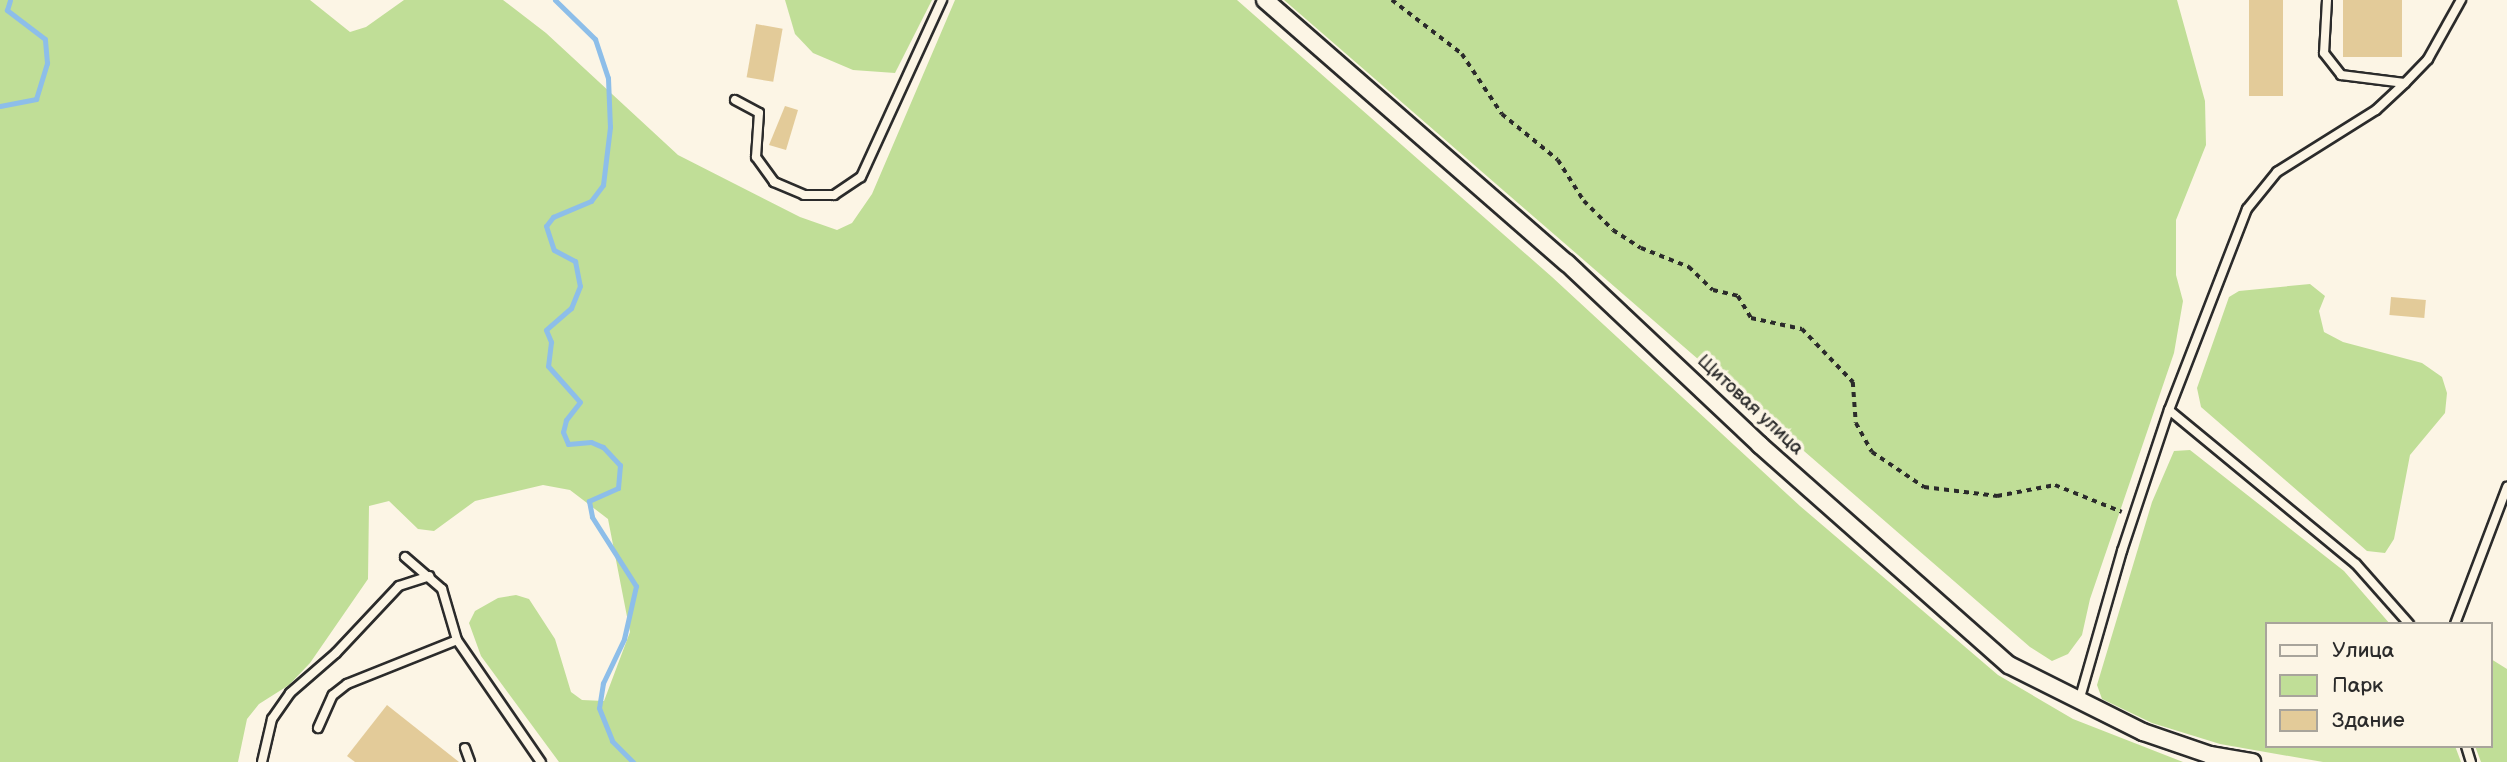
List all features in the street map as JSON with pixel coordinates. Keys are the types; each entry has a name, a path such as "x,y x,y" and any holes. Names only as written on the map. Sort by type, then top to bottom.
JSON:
{"street":[{"name":"Щитовая улица","path":"1265,0 1567,264 1760,445 2009,664 2079,702 2143,732 2215,758 2252,762"}],"lane":[{"path":"734,100 759,113 756,157 774,182 804,195 834,195 861,177 942,0"},
{"path":"2327,0 2324,53 2341,75 2404,83"},
{"path":"2079,702 2133,518 2169,410 2248,209 2277,172 2376,110 2404,83 2428,59 2461,0"},
{"path":"2169,410 2356,564 2407,622"},
{"path":"2456,622 2507,487"},
{"path":"405,556 429,576 451,610 457,640 541,762"},
{"path":"262,762 272,719 290,693 354,636 399,586 429,576"},
{"path":"318,728 333,695 347,684 457,640"},
{"path":"465,748 470,762"}],"path":[{"path":"1392,0 1461,54 1502,114 1558,160 1584,201 1613,230 1641,248 1689,268 1713,290 1738,296 1751,318 1801,328 1826,351 1853,382 1856,423 1872,452 1924,487 1997,496 2054,485 2133,518"}],"green space":[{"path":"0,0 310,0 350,32 366,27 404,0 503,0 546,33 678,155 800,217 837,230 852,223 872,194 955,0 1237,0 1552,277 1800,506 1998,675 2073,719 2183,762 559,762 481,656 469,623 475,611 498,598 516,595 529,599 555,639 571,692 582,700 604,701 630,632 608,519 570,490 543,485 475,501 434,531 418,529 389,501 369,506 368,579 310,663 289,685 259,704 247,719 238,762 0,762"},
{"path":"785,0 932,0 895,73 853,70 813,53 795,34"},
{"path":"1284,0 2177,0 2205,101 2206,145 2176,220 2176,275 2183,301 2174,353 2090,599 2082,635 2068,654 2052,661 2030,647"},
{"path":"2310,284 2325,296 2319,311 2324,332 2343,342 2422,363 2442,377 2447,393 2445,413 2410,455 2394,539 2385,553 2367,551 2201,407 2197,388 2229,297 2239,291"},
{"path":"2190,450 2344,571 2388,622 2266,622 2266,748 2456,748 2461,762 2323,762 2220,744 2152,723 2102,699 2097,685 2152,502 2174,451"},
{"path":"2493,660 2507,669 2507,762 2481,762 2476,748 2493,748"}],"building":[{"path":"2249,0 2283,0 2283,96 2249,96"},
{"path":"2343,0 2402,0 2402,57 2343,57"},
{"path":"756,24 783,29 773,82 747,77"},
{"path":"785,106 798,110 786,150 769,145"},
{"path":"2391,297 2426,300 2424,318 2389,315"},
{"path":"387,705 459,762 355,762 347,756"}],"waterway":[{"path":"0,106 36,99 47,63 45,39 7,10 10,0"},
{"path":"555,0 595,39 608,78 610,127 603,185 591,201 553,217 546,226 554,250 575,261 580,286 571,308 546,330 551,342 548,366 580,402 566,420 563,432 568,444 591,442 603,447 620,465 618,488 589,501 592,517 636,586 624,639 603,683 599,708 612,741 633,762"}]}
